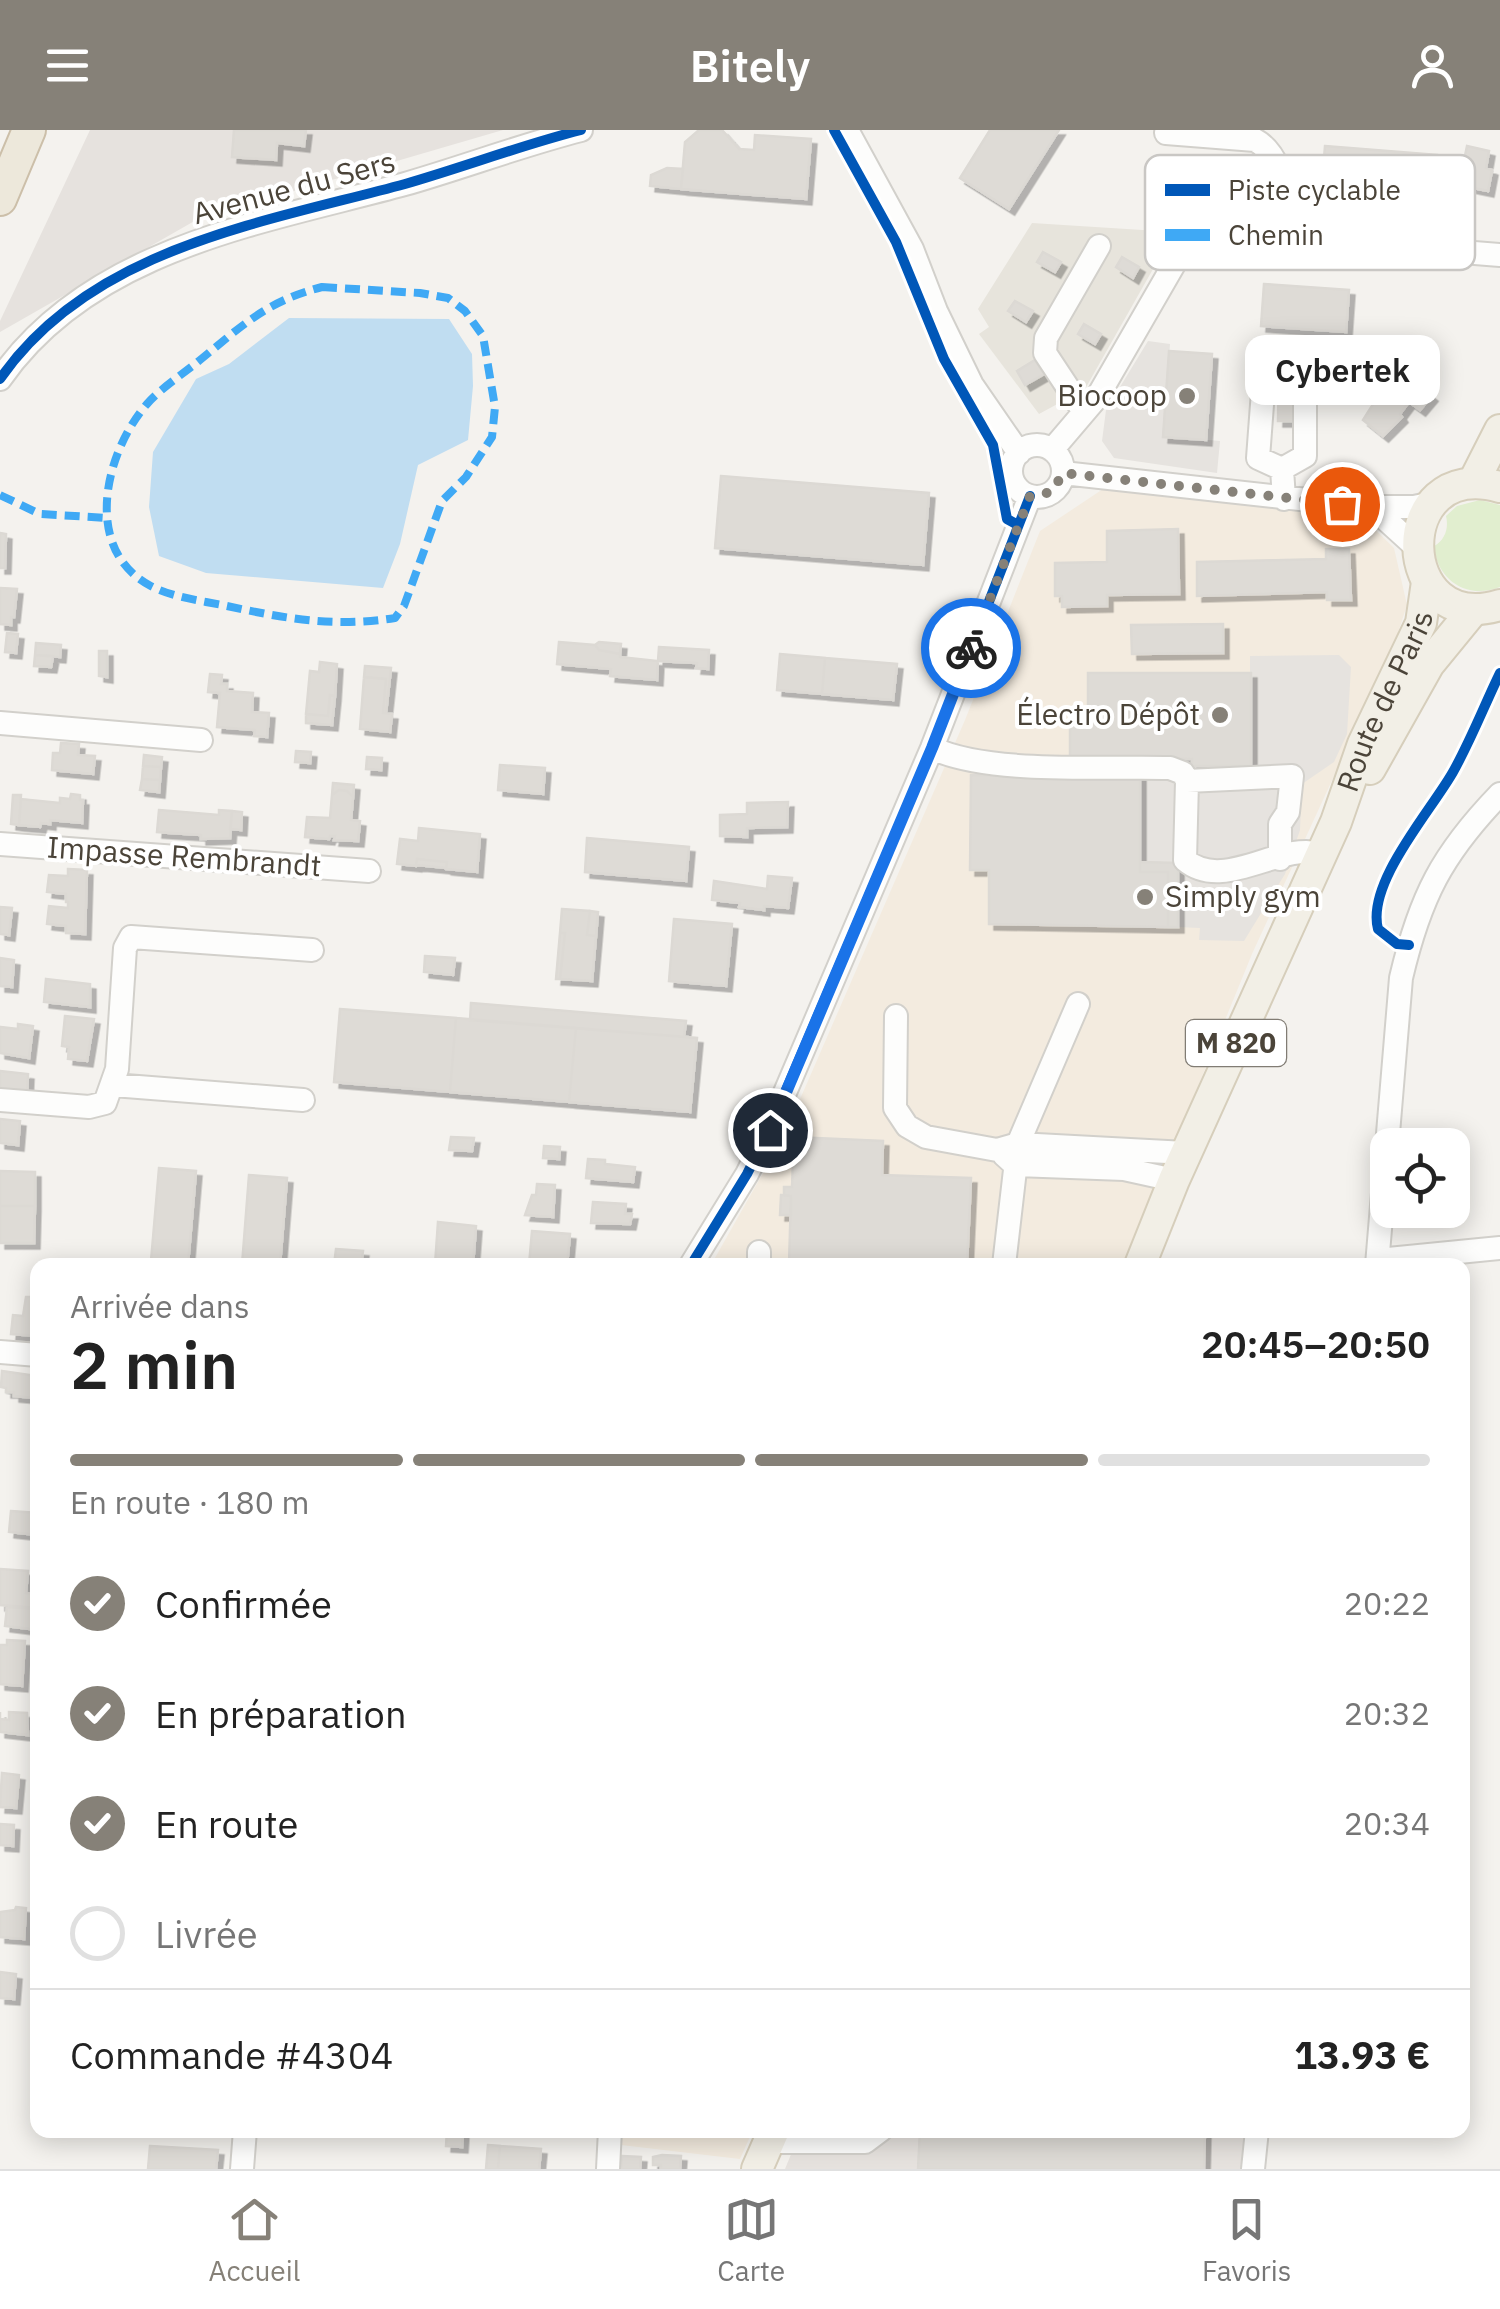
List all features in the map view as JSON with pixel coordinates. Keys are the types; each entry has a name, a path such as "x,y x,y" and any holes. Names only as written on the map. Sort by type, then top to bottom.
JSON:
{"highway":[{"path":"0,199 29,130"}],"main road":[{"path":"1492,608 1448,600 1427,582 1416,548 1420,524 1433,503 1451,489 1486,485 1500,430"},
{"name":"Route de Paris","path":"1143,1258 1336,822 1362,744 1420,624 1427,582"},
{"name":"Route de Paris","path":"1336,822 1428,664 1492,608"}],"street":[{"name":"Avenue du Sers","path":"0,378 46,326 96,287 186,244 470,166 541,134 581,130"},
{"path":"847,130 912,249 936,311 972,384 1019,453"},
{"path":"1166,132 1254,140 1271,155"},
{"path":"1084,412 1045,354 1046,338 1099,246"},
{"path":"1475,253 1500,255"},
{"path":"1052,450 1098,396 1170,270"},
{"path":"1266,351 1306,353 1305,456 1282,469 1258,458 1266,351"},
{"path":"1035,445 1052,450 1063,473 1052,492 1030,496 1022,492 1012,478 1019,453 1035,445"},
{"path":"1282,469 1284,499"},
{"path":"1063,473 1372,507 1433,503"},
{"path":"695,1258 770,1130 932,748 1030,496"},
{"path":"1372,507 1416,548"},
{"path":"0,723 200,740"},
{"path":"932,748 954,758 988,764 1170,768 1183,773 1187,781 1186,860 1196,869 1228,870 1280,859 1290,852 1308,850 1321,854"},
{"path":"1187,781 1292,776 1288,812 1280,824 1280,859"},
{"path":"1378,1258 1401,978 1408,945 1428,888 1446,858 1500,794"},
{"name":"Impasse Rembrandt","path":"0,844 369,871"},
{"path":"0,1100 98,1107 105,1102 118,1069 127,940 138,937 312,950"},
{"path":"1004,1258 1010,1153 1078,1004"},
{"path":"896,1016 895,1108 907,1126 926,1138 1124,1169 1180,1167"},
{"path":"113,1085 303,1100"},
{"path":"1413,1258 1500,1248"},
{"path":"0,1352 30,1354"},
{"path":"242,2169 244,2138"},
{"path":"608,2169 610,2138"},
{"path":"766,2147 865,2142 870,2138"},
{"path":"1253,2169 1256,2138"}],"shaded area":[{"path":"90,130 503,130 198,219 0,332 0,321"},
{"path":"1032,223 1145,230 1145,270 1152,270 1085,389 1039,414 979,334 989,327 978,309"},
{"path":"1148,341 1170,344 1163,436 1220,441 1217,473 1114,458 1102,441 1106,410"},
{"path":"1103,489 1360,515 1394,548 1407,605 1393,648 1252,954 1128,1258 715,1258 784,1136 965,720 1040,531"},
{"path":"1339,655 1351,667 1347,734 1334,762 1302,784 1300,830 1285,874 1244,941 1199,940 1200,928 1178,927 1178,863 1140,862 1140,758 1192,759 1192,766 1250,766 1250,656"},
{"path":"622,2138 749,2138 740,2159 621,2145"},
{"path":"798,2138 1249,2138 1247,2169 785,2169"}],"green space":[{"path":"1480,500 1500,505 1500,587 1477,591 1448,578 1434,546 1445,533 1446,516 1457,506"}],"water":[{"path":"289,318 449,319 472,354 468,440 418,465 400,544 383,588 206,573 159,556 149,507 153,452 196,379 229,364"}],"building":[{"path":"234,130 306,130 304,146 277,143 276,160 232,157"},
{"path":"699,130 722,130 739,149 754,150 755,135 811,139 806,199 681,189 685,142"},
{"path":"990,130 1059,130 1009,209 960,178"},
{"path":"1325,146 1437,155 1324,155"},
{"path":"1467,146 1489,151 1486,168 1492,170 1488,191 1475,188 1475,155 1465,155"},
{"path":"667,168 683,169 681,189 650,186 651,175"},
{"path":"1043,252 1061,262 1055,272 1037,262"},
{"path":"1122,257 1139,267 1133,278 1116,267"},
{"path":"1264,284 1349,290 1346,332 1261,326"},
{"path":"1015,301 1033,311 1026,322 1008,311"},
{"path":"1084,324 1101,334 1095,344 1078,334"},
{"name":"Biocoop","path":"1169,351 1212,354 1206,440 1163,437"},
{"path":"1279,357 1296,357 1295,421 1278,421"},
{"path":"1035,360 1044,374 1025,385 1017,371"},
{"path":"1413,381 1432,396 1420,410 1409,402 1400,414 1402,417 1383,436 1363,420 1382,390 1385,392 1393,382 1405,392"},
{"path":"721,476 929,493 923,565 715,548"},
{"path":"1178,529 1179,594 1107,595 1107,606 1062,607 1062,596 1055,596 1055,563 1107,562 1107,531"},
{"path":"0,533 6,534 5,568 0,568"},
{"path":"1326,549 1349,549 1351,600 1327,600 1327,592 1197,596 1197,562 1326,559"},
{"path":"0,588 17,589 11,625 0,624"},
{"path":"1223,624 1223,653 1132,654 1131,625"},
{"path":"7,633 18,634 16,653 5,652"},
{"path":"559,642 595,645 620,657 658,661 657,680 610,676 611,669 557,664"},
{"path":"36,643 61,645 60,657 35,655"},
{"path":"621,644 620,654 599,650 595,645"},
{"path":"659,647 709,650 708,669 696,668 697,663 658,661"},
{"path":"99,651 107,651 107,677 99,676"},
{"path":"780,654 825,658 822,694 777,690"},
{"path":"35,655 53,656 51,667 34,666"},
{"path":"825,658 897,664 893,700 822,694"},
{"path":"320,662 337,664 335,696 330,695 328,716 306,714 310,671 319,672"},
{"path":"365,666 391,668 386,713 386,679 364,677"},
{"path":"1088,673 1251,673 1251,766 1192,766 1192,759 1070,758 1070,719 1088,719"},
{"path":"210,674 222,675 221,684 227,684 227,691 253,693 252,712 269,713 267,737 254,736 255,730 217,727 220,693 208,692"},
{"path":"364,677 386,679 383,713 392,714 390,732 360,729"},
{"path":"330,695 335,696 332,725 306,723 306,714 328,716"},
{"path":"61,743 79,744 78,755 95,756 93,774 52,770 53,753 60,753"},
{"path":"296,751 311,752 310,763 295,762"},
{"path":"144,755 162,757 161,767 143,766"},
{"path":"367,757 382,758 381,770 366,769"},
{"path":"500,765 545,768 543,794 498,790"},
{"path":"143,766 161,767 160,780 142,779"},
{"path":"971,775 1140,776 1140,872 1168,872 1168,927 989,924 989,870 970,870"},
{"path":"142,779 160,780 159,792 140,790"},
{"path":"333,783 354,785 353,797 339,790 332,795"},
{"path":"339,790 353,797 351,820 360,821 358,841 334,840 335,836 305,837 307,817 330,818 332,795"},
{"path":"71,794 80,795 83,800 82,823 50,820 50,824 41,823 40,827 19,825 21,799 60,803 60,798 70,799"},
{"path":"13,795 21,795 19,825 11,824"},
{"path":"788,802 787,827 747,828 747,837 720,836 720,815 747,814 747,803"},
{"path":"159,810 219,815 219,810 232,811 230,838 201,839 201,835 157,832"},
{"path":"232,811 242,812 241,830 230,829"},
{"path":"419,828 480,834 477,872 446,869 447,862 417,859 416,866 397,864 400,839 418,841"},
{"path":"587,838 689,847 686,881 585,872"},
{"path":"417,859 447,862 446,868 416,865"},
{"path":"1140,862 1178,863 1178,927 1168,927 1168,872 1140,872"},
{"path":"68,869 87,870 85,934 66,933 66,926 47,924 49,906 68,908 66,894 47,892 49,875 68,876"},
{"path":"768,876 792,878 788,908 764,906 764,910 712,900 714,881 767,889"},
{"path":"0,907 12,908 9,935 0,934"},
{"path":"562,909 590,911 587,935 596,936 592,981 560,979 565,933 560,933"},
{"path":"590,911 598,912 596,936 587,935"},
{"path":"674,919 732,924 726,986 669,981"},
{"path":"560,933 565,933 560,979 556,979"},
{"path":"425,956 455,958 453,975 424,972"},
{"path":"0,958 14,960 12,987 0,986"},
{"path":"46,979 90,984 90,1007 44,1002"},
{"path":"471,1003 686,1021 684,1037 470,1020"},
{"path":"340,1009 456,1018 450,1092 334,1082"},
{"path":"65,1016 94,1019 87,1061 68,1059 69,1047 62,1046"},
{"path":"456,1018 576,1028 569,1102 450,1092"},
{"path":"18,1024 33,1026 29,1058 0,1053 0,1027 18,1029"},
{"path":"576,1028 697,1038 690,1112 569,1102"},
{"path":"0,1071 28,1074 27,1096 0,1094"},
{"path":"0,1119 20,1121 18,1145 0,1143"},
{"path":"451,1137 474,1138 472,1151 449,1150"},
{"path":"794,1137 883,1141 882,1175 971,1178 967,1258 789,1258 791,1196 784,1195 784,1187 792,1187"},
{"path":"544,1146 560,1147 559,1159 543,1158"},
{"path":"588,1159 635,1167 633,1182 586,1178"},
{"path":"159,1168 196,1171 189,1258 151,1258"},
{"path":"0,1171 35,1172 35,1206 0,1206"},
{"path":"249,1175 287,1178 281,1258 243,1258"},
{"path":"537,1184 555,1185 553,1217 525,1215 532,1195 536,1195"},
{"path":"781,1195 791,1196 791,1215 780,1215"},
{"path":"593,1202 626,1204 625,1214 632,1214 630,1224 591,1223"},
{"path":"0,1206 35,1206 34,1243 0,1243"},
{"path":"438,1222 476,1226 474,1258 435,1258"},
{"path":"532,1231 570,1234 568,1258 530,1258"},
{"path":"336,1249 363,1251 362,1258 335,1258"},
{"path":"26,1297 30,1297 30,1335 11,1334 13,1315 23,1316"},
{"path":"2,1371 30,1375 30,1398 14,1396 14,1392 1,1387"},
{"path":"11,1511 30,1512 30,1534 9,1532"},
{"path":"0,1569 28,1571 26,1593 30,1594 30,1607 0,1605"},
{"path":"7,1607 30,1609 30,1629 5,1626"},
{"path":"7,1640 25,1641 22,1686 0,1684 0,1645 7,1645"},
{"path":"9,1712 27,1713 28,1735 0,1732 0,1719 9,1720"},
{"path":"2,1773 19,1775 16,1808 0,1807"},
{"path":"0,1824 14,1825 13,1846 0,1845"},
{"path":"26,1908 24,1939 0,1937 0,1912"},
{"path":"0,1972 16,1974 14,1999 0,1998"},
{"path":"446,2138 463,2138 462,2147 446,2146"},
{"path":"920,2138 1205,2138 1204,2169 918,2169"},
{"path":"488,2145 500,2146 498,2169 486,2169"},
{"path":"150,2146 218,2150 216,2169 148,2169"},
{"path":"500,2146 541,2149 539,2169 498,2169"},
{"path":"622,2156 641,2157 640,2169 621,2169"},
{"path":"681,2156 680,2169 653,2165 653,2157"}],"marked path":[{"path":"322,287 448,298 465,311 483,336 495,407 492,437 466,477 442,501 404,606 395,618 308,620 184,598 149,585 128,569 115,548 108,524 112,473 132,424 159,392 243,325 286,299 322,287"},
{"path":"0,495 40,514 107,518"}],"cycle path":[{"path":"0,379 38,335 82,299 130,270 183,247 581,130"},
{"path":"834,130 896,242 944,359 993,445 1007,519 1018,525"},
{"path":"695,1258 769,1130 932,748 1030,496"},
{"path":"1409,945 1397,944 1378,929 1382,891 1403,848 1453,772 1500,673"}],"way so far":[{"path":"971,648 1030,496 1052,492 1063,473 1342,504"}],"place":[{"name":"Biocoop","path":"1187,396"},
{"name":"Cybertek","path":"1342,504"},
{"name":"Électro Dépôt","path":"1220,715"},
{"name":"Simply gym","path":"1145,897"}],"route":[{"path":"770,1130 971,648"}]}
